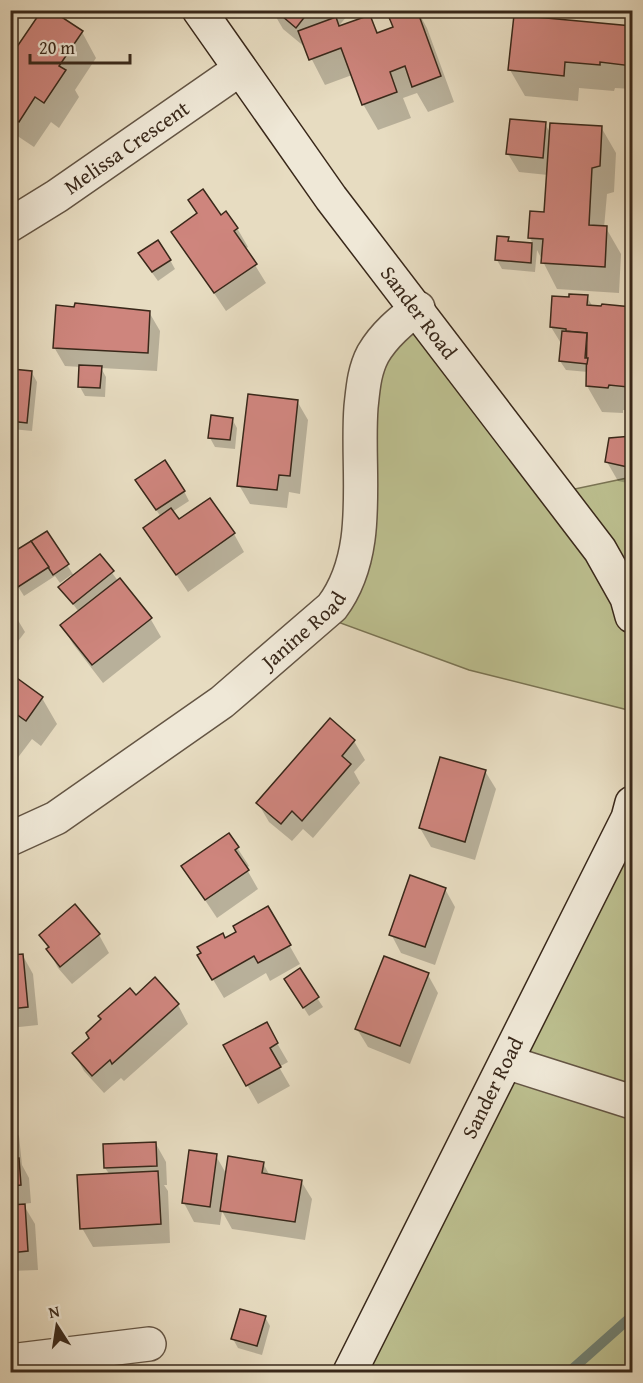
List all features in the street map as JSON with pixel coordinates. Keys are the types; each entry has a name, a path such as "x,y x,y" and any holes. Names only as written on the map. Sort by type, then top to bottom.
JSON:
{"main road":[{"name":"Sander Road","path":"198,10 332,198 600,550 627,598 633,616"},
{"name":"Melissa Crescent","path":"10,225 57,196 240,69"},
{"name":"Janine Road","path":"10,839 56,818 222,702 332,607 340,596 354,565 362,482 359,431 364,378 373,355 381,343 404,318 418,308"},
{"name":"Sander Road","path":"350,1372 633,804"},
{"path":"506,1062 633,1102"},
{"path":"10,1361 149,1344"}],"green space":[{"path":"417,309 556,493 632,477 632,711 469,670 324,617 342,596 366,380"},
{"path":"632,802 632,1372 349,1372"}],"building":[{"path":"42,10 51,10 83,31 59,66 66,70 44,103 35,97 19,122 10,116 10,57"},
{"path":"275,10 310,10 296,28"},
{"path":"386,10 417,10 441,76 412,87 405,66 390,72 397,92 362,105 341,48 309,60 298,31 336,17 339,26 370,15 377,33 393,27"},
{"path":"514,15 632,26 632,66 600,62 600,65 565,62 564,76 508,70"},
{"path":"510,119 546,122 543,158 506,154"},
{"path":"550,123 602,126 600,166 592,168 589,225 607,226 605,267 541,263 543,239 528,238 530,211 544,212"},
{"path":"203,189 221,215 226,211 238,228 234,231 257,264 214,293 171,232 197,213 188,200"},
{"path":"497,236 509,237 508,241 532,243 531,263 495,260"},
{"path":"158,240 171,260 152,272 138,253"},
{"path":"569,294 588,295 587,305 632,307 632,345 628,387 586,386 587,333 550,327 552,296 569,297"},
{"path":"75,303 150,311 148,353 53,348 56,305 74,307"},
{"path":"562,331 587,333 585,358 588,358 587,364 559,361"},
{"path":"79,365 102,366 100,388 78,387"},
{"path":"12,369 32,371 27,423 10,421"},
{"path":"248,394 298,400 290,476 279,475 277,490 237,486"},
{"path":"211,415 233,418 230,440 208,438"},
{"path":"632,436 632,468 605,462 609,438"},
{"path":"165,460 185,491 156,510 135,480"},
{"path":"210,498 235,533 176,575 143,528 171,508 179,519"},
{"path":"47,531 69,564 53,575 31,541"},
{"path":"31,541 49,567 18,587 10,576 10,554"},
{"path":"100,554 114,571 73,604 58,587"},
{"path":"120,578 152,618 92,665 60,625"},
{"path":"10,673 43,697 26,721 16,714 10,722"},
{"path":"330,718 355,740 342,756 351,764 302,821 292,811 281,824 256,803"},
{"path":"440,757 486,770 465,842 419,828"},
{"path":"229,833 239,847 235,850 249,870 205,900 181,866"},
{"path":"410,875 446,888 425,947 389,935"},
{"path":"75,904 100,934 60,967 46,949 49,947 39,935"},
{"path":"268,906 291,945 258,963 254,956 212,980 197,955 201,953 197,947 223,933 225,938 236,932 233,926"},
{"path":"23,954 28,1007 10,1009 10,955"},
{"path":"384,956 429,973 400,1046 355,1029"},
{"path":"300,968 319,997 303,1008 284,979"},
{"path":"155,977 179,1004 112,1064 110,1060 92,1076 72,1053 89,1038 86,1033 101,1019 98,1016 130,988 136,995"},
{"path":"267,1022 278,1043 270,1048 281,1067 246,1086 223,1045"},
{"path":"14,1125 17,1156 10,1157 10,1126"},
{"path":"156,1142 157,1166 104,1168 103,1144"},
{"path":"189,1150 217,1154 210,1207 182,1203"},
{"path":"228,1156 264,1162 262,1173 302,1180 295,1222 220,1211"},
{"path":"19,1158 21,1185 10,1186 10,1159"},
{"path":"158,1171 161,1224 80,1229 77,1175"},
{"path":"25,1204 28,1251 10,1253 10,1205"},
{"path":"240,1309 266,1316 257,1346 231,1339"}],"waterway":[{"path":"569,1372 632,1316"}]}
